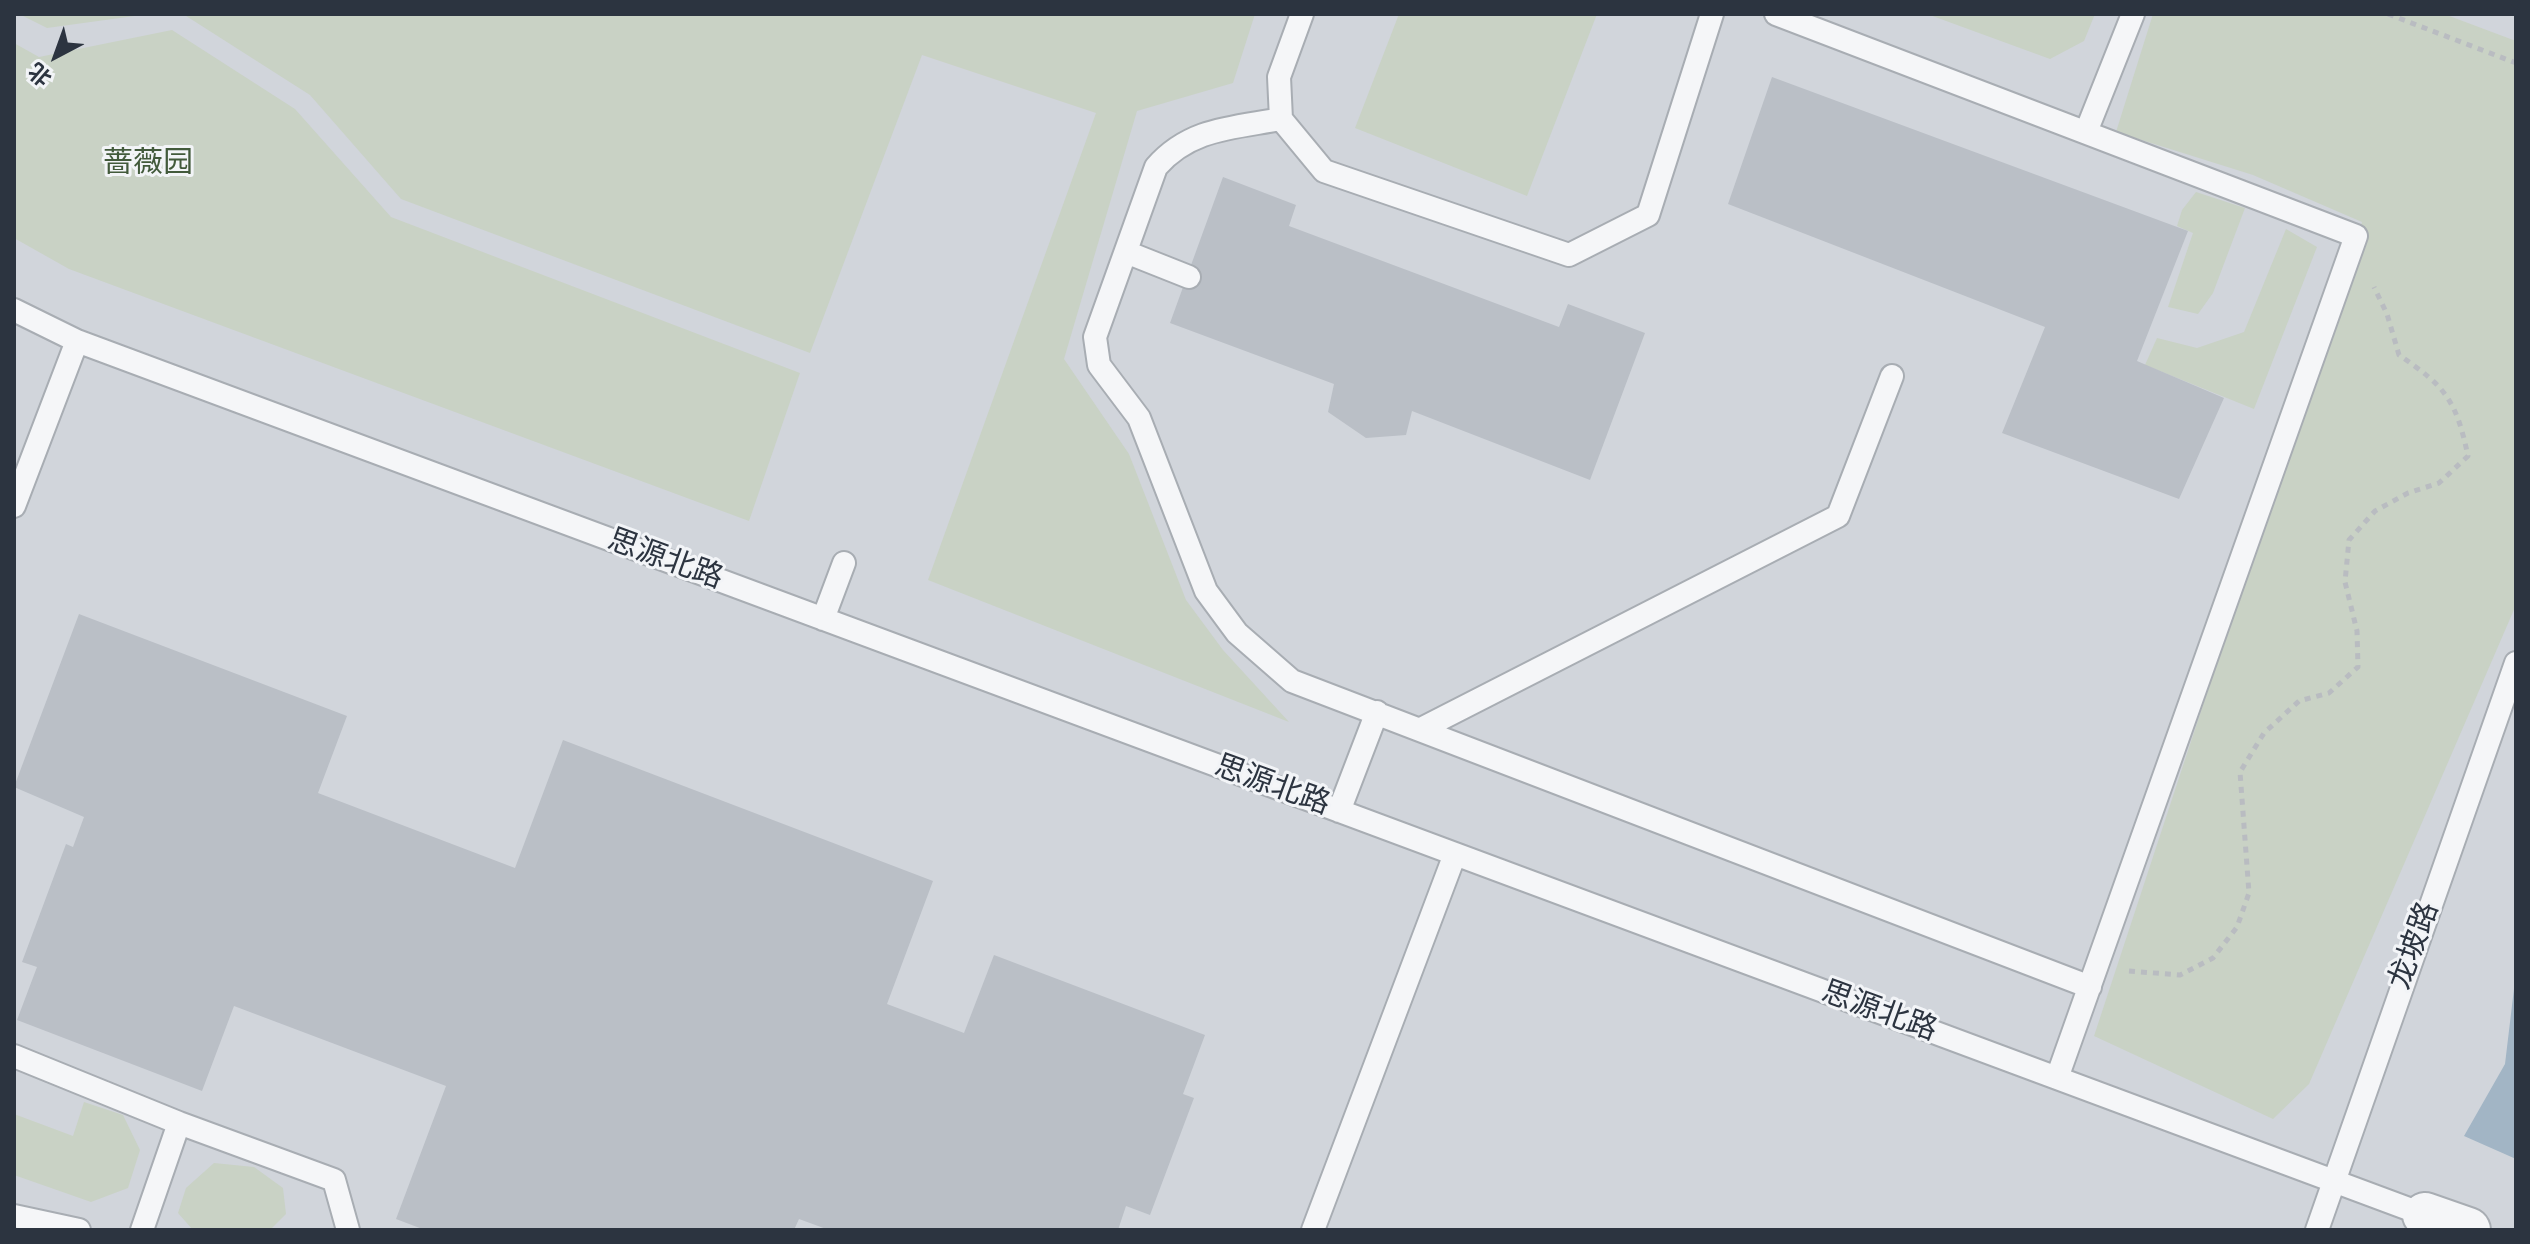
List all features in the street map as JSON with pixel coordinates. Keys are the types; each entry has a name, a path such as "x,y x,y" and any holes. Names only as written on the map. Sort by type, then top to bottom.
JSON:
{"street":[{"name":"思源北路","path":"2425,1215 2468,1230"}],"lane":[{"path":"1302,14 1279,77 1281,119 1324,171 1569,255 1648,215 1712,14"},
{"path":"1776,14 2356,236 2057,1078"},
{"path":"2086,132 2133,14"},
{"path":"1281,119 1195,136 1173,148 1156,167 1095,337 1099,365 1139,418 1206,591 1237,633 1292,681 2093,977"},
{"path":"1126,252 1189,277"},
{"name":"思源北路","path":"14,310 77,341 2425,1215"},
{"path":"14,506 77,341"},
{"path":"1421,729 1838,516 1892,376"},
{"path":"823,619 844,563"},
{"name":"龙坡路","path":"2317,1230 2332,1180 2516,663"},
{"path":"1339,811 1377,712"},
{"path":"1313,1230 1455,854"},
{"path":"14,1056 179,1123 334,1180 348,1230"},
{"path":"142,1230 179,1123"},
{"path":"19,1221 79,1230"}],"path":[{"path":"2388,14 2516,63"},
{"path":"2093,977 2180,975 2213,958 2237,927 2249,893 2240,772 2264,733 2299,701 2329,693 2358,667 2357,631 2345,582 2349,540 2375,511 2408,493 2439,483 2468,456 2459,414 2433,378 2399,355 2387,314 2374,287 2342,276"}],"shaded area":[{"path":"14,14 2516,14 2516,1230 14,1230"}],"green space":[{"path":"19,14 149,14 47,28"},
{"path":"183,14 1255,14 1233,83 1137,111 1064,359 1129,454 1186,600 1223,650 1289,722 928,580 1096,113 922,55 810,353 401,199 310,95"},
{"path":"1399,14 1597,14 1527,196 1355,128"},
{"path":"1927,14 2095,14 2084,41 2050,59"},
{"path":"2153,14 2444,14 2516,41 2516,605 2309,1084 2273,1119 2094,1036 2362,222 2253,175 2116,132"},
{"name":"蔷薇园","path":"172,30 295,109 391,217 800,373 749,521 69,269 14,238 14,43 39,57"},
{"path":"2196,192 2245,208 2213,293 2198,314 2168,307 2193,233 2177,226 2182,210"},
{"path":"2286,229 2317,247 2254,409 2145,365 2157,338 2197,348 2244,332"},
{"path":"84,1102 123,1115 140,1150 128,1188 91,1202 14,1175 14,1114 73,1136"},
{"path":"214,1163 254,1167 283,1188 286,1214 270,1230 193,1230 178,1213 186,1188"}],"water":[{"path":"2516,972 2516,1159 2464,1136 2505,1064"}],"building":[{"path":"1772,77 2188,231 2137,361 2224,398 2179,499 2002,433 2045,327 1728,204"},
{"path":"1223,177 1296,205 1289,226 1559,327 1568,304 1645,333 1590,480 1412,411 1406,435 1366,438 1328,412 1334,384 1170,323"},
{"path":"79,614 347,716 318,793 515,868 563,740 933,881 887,1004 964,1033 994,955 1205,1035 1183,1094 1194,1098 1150,1215 1126,1206 1118,1230 829,1230 799,1219 794,1230 425,1230 396,1219 446,1086 234,1006 202,1091 17,1020 37,967 22,962 66,844 73,847 84,817 14,787"}]}
